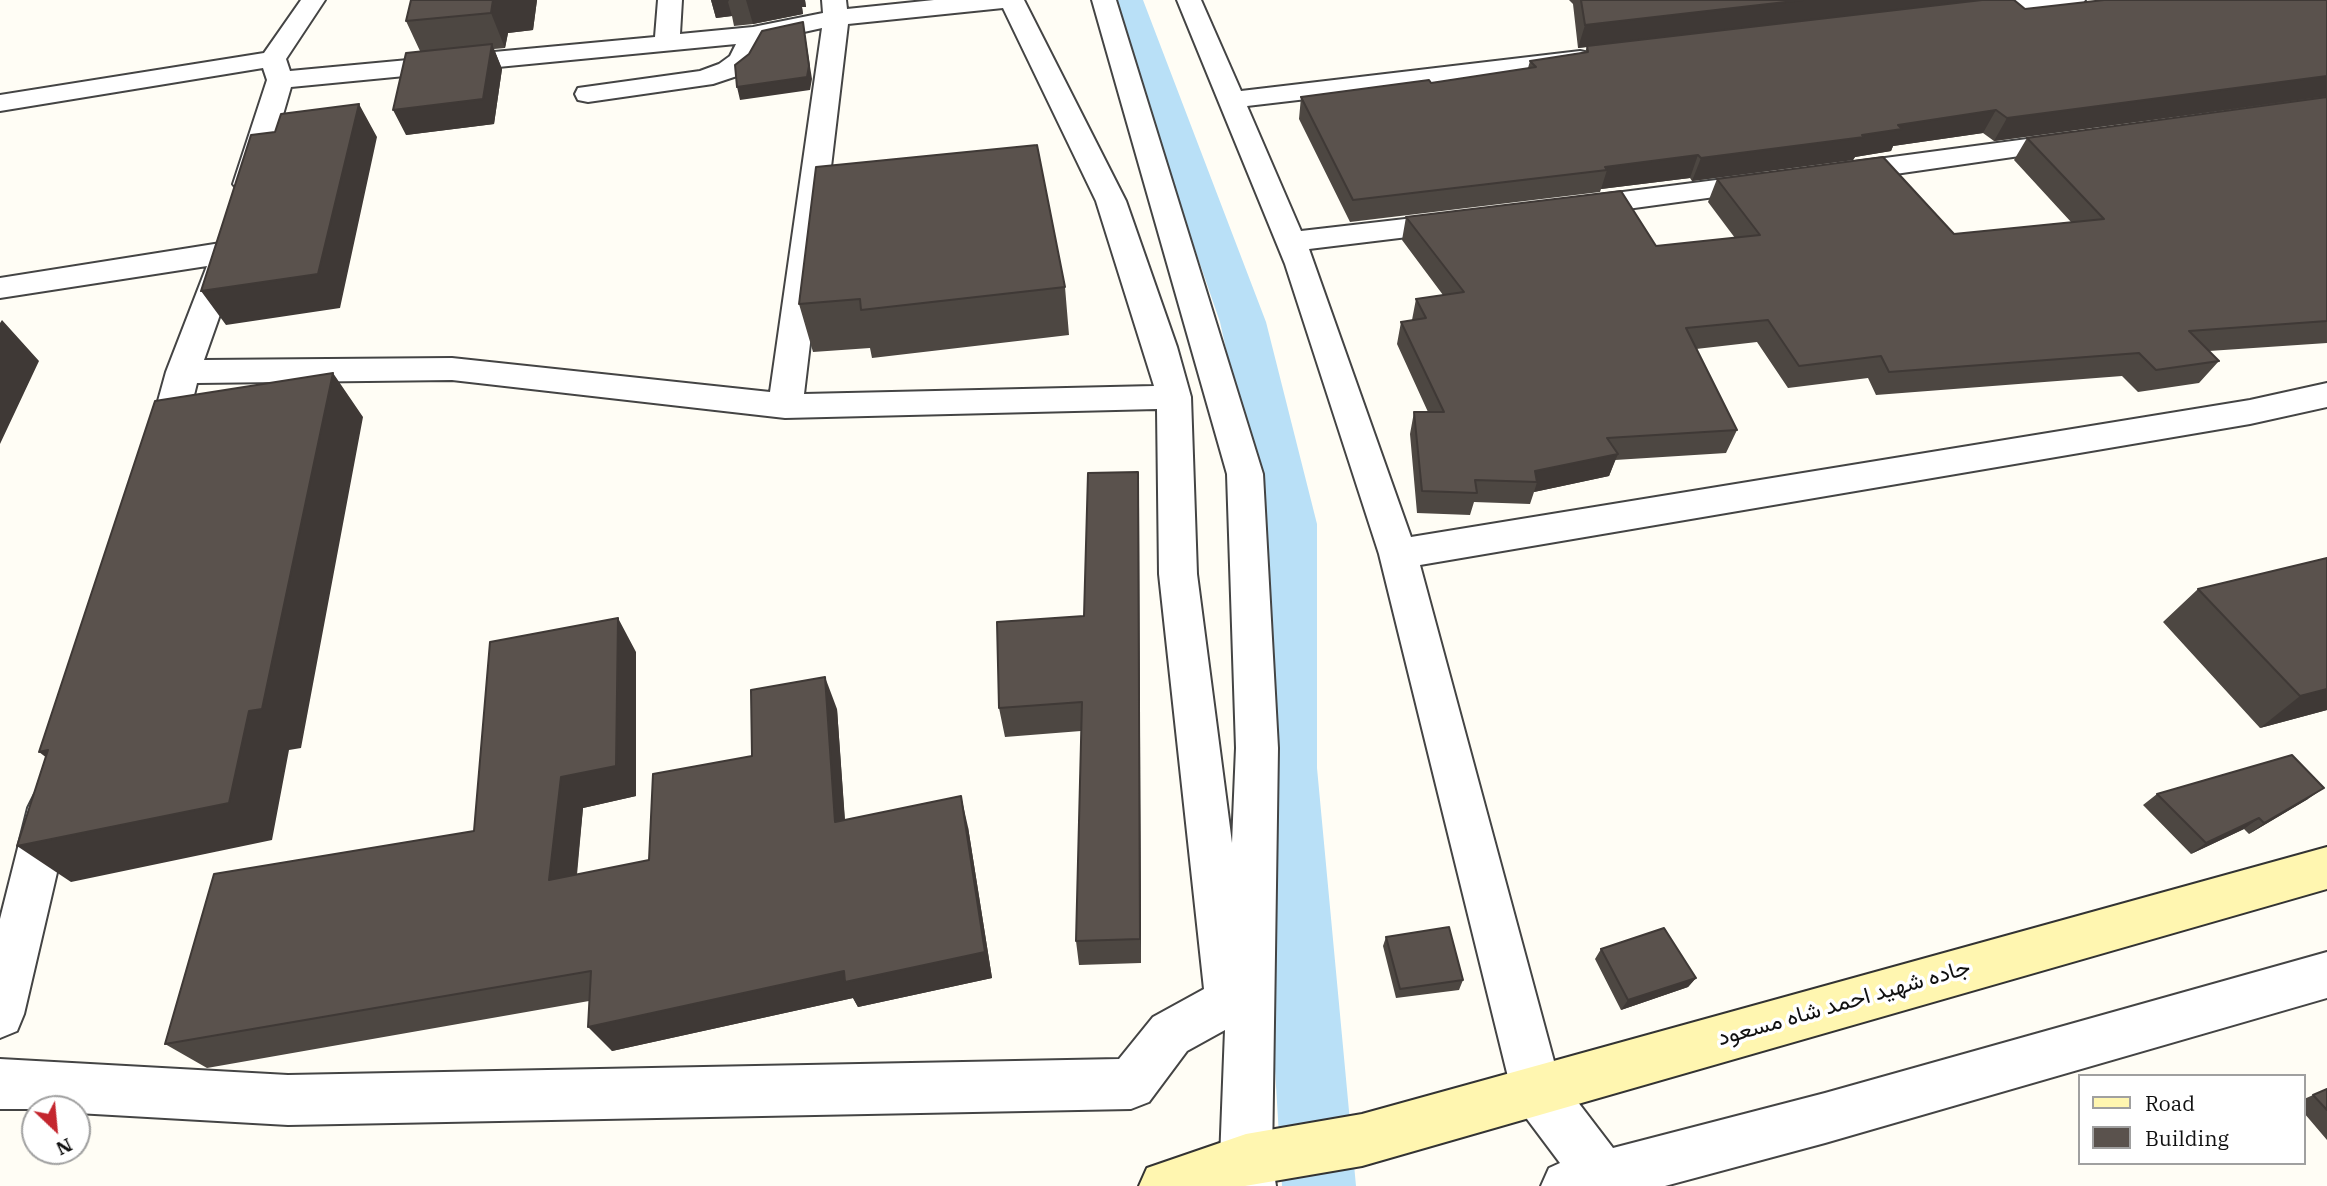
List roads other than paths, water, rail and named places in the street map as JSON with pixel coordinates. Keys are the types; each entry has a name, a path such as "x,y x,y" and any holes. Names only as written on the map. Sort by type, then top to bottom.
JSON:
{"main road":[{"name":"جاده شهيد احمد شاه مسعود","path":"1165,1186 1248,1173 1536,1089 2327,868"}],"street":[{"path":"155,479 183,372 226,253 277,70 313,0"},
{"path":"667,43 670,0"},
{"path":"0,103 277,70 753,35 835,9 1004,0"},
{"path":"0,1084 288,1100 1131,1084 1170,1034 1229,1001 1178,574 1174,397 1161,347 1111,201 1012,0"},
{"path":"1104,0 1245,474 1257,748 1248,1173"},
{"path":"1189,0 1291,242 1398,554 1536,1089 1592,1183 2327,975"},
{"path":"1948,15 2073,0"},
{"path":"785,405 835,9"},
{"path":"588,94 704,78 728,70 741,60 753,35"},
{"path":"1231,100 1604,56"},
{"path":"1552,210 2096,138"},
{"path":"1291,242 1483,219"},
{"path":"0,288 226,253"},
{"path":"183,372 452,369 785,405 1174,397"},
{"path":"1398,554 2250,412 2327,395"},
{"path":"0,1014 48,813 62,777"}],"waterway":[{"path":"1126,0 1243,322 1291,524 1287,768 1319,1186"}]}
